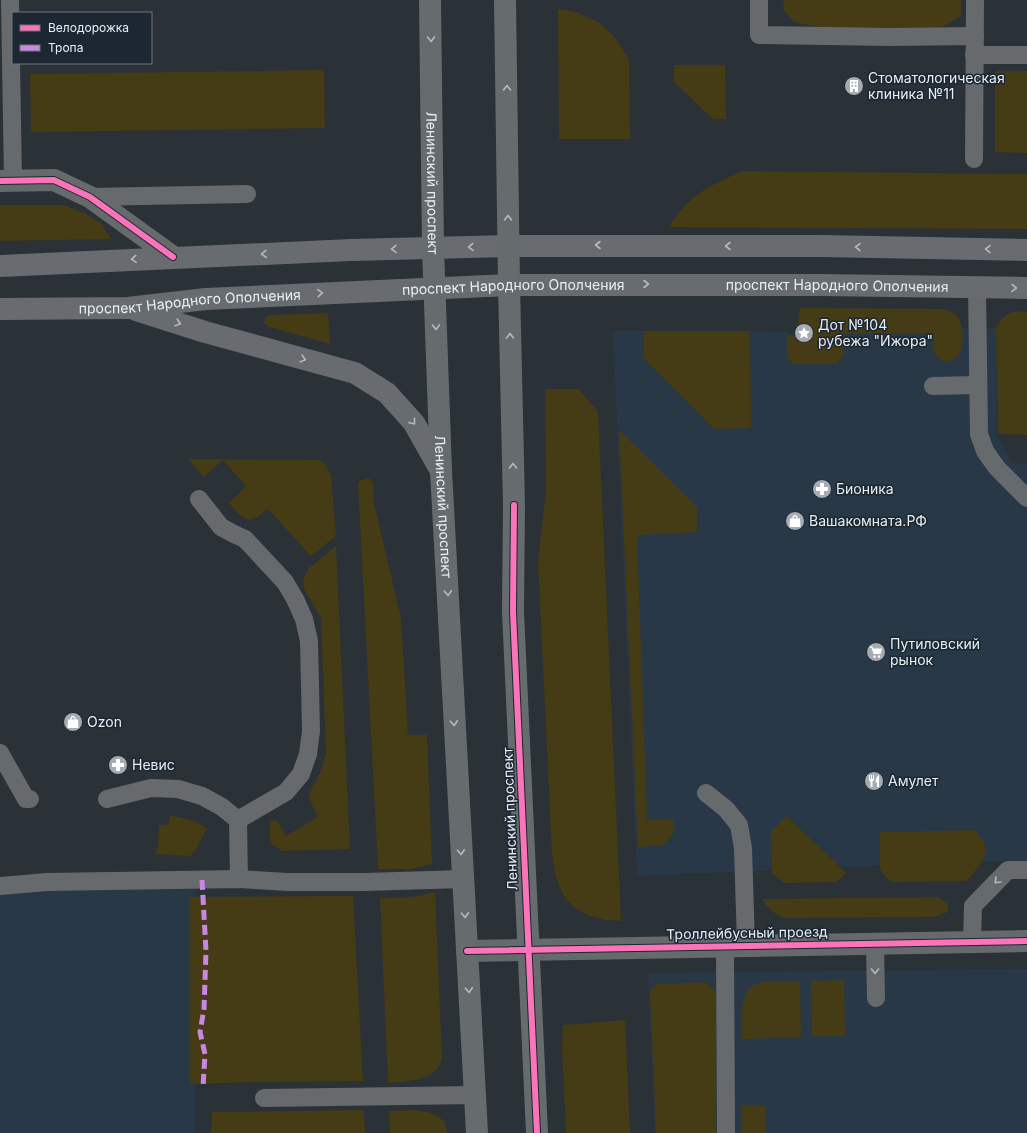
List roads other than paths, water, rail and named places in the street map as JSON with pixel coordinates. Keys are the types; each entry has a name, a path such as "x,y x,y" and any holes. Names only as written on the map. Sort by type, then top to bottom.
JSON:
{"main road":[{"name":"Ленинский проспект","path":"430,0 433,248 441,471 477,1133"},
{"name":"Ленинский проспект","path":"505,0 508,246 514,505 513,612 537,1133"},
{"path":"0,266 173,257 508,246 821,246 1027,250"},
{"name":"проспект Народного Ополчения","path":"0,309 128,308 206,299 509,285 797,285 1027,288"},
{"path":"128,308 205,332 355,373 387,393 414,423 441,471"}],"street":[{"path":"6,181 54,180 90,197 173,257"},
{"name":"Троллейбусный проезд","path":"467,951 1027,941"}],"lane":[{"path":"6,181 10,0"},
{"path":"759,0 759,35 888,37 975,36"},
{"path":"974,159 975,0"},
{"path":"974,55 1027,55"},
{"path":"90,197 247,194"},
{"path":"977,287 979,434 985,451 997,468 1027,498"},
{"path":"933,386 978,385"},
{"path":"199,499 222,527 245,539 285,582 304,619 309,641 311,731 308,754 300,774 286,792 238,820"},
{"path":"0,753 26,799 30,799"},
{"path":"107,799 151,788 178,789 202,796 222,807 238,820 239,879"},
{"path":"706,793 726,809 739,825 743,848 735,946 726,1133"},
{"path":"972,942 974,906 1008,870 1027,870"},
{"path":"0,886 47,882 239,879 295,882 365,882 463,879"},
{"path":"875,943 876,998"},
{"path":"264,1098 475,1095"}],"place":[{"name":"Стоматологическая клиника №11","path":"854,86"},
{"name":"Дот №104 рубежа \"Ижора\"","path":"804,333"},
{"name":"Бионика","path":"822,489"},
{"name":"Вашакомната.РФ","path":"795,521"},
{"name":"Путиловский рынок","path":"876,652"},
{"name":"Ozon","path":"73,722"},
{"name":"Невис","path":"118,765"},
{"name":"Амулет","path":"874,781"}]}
